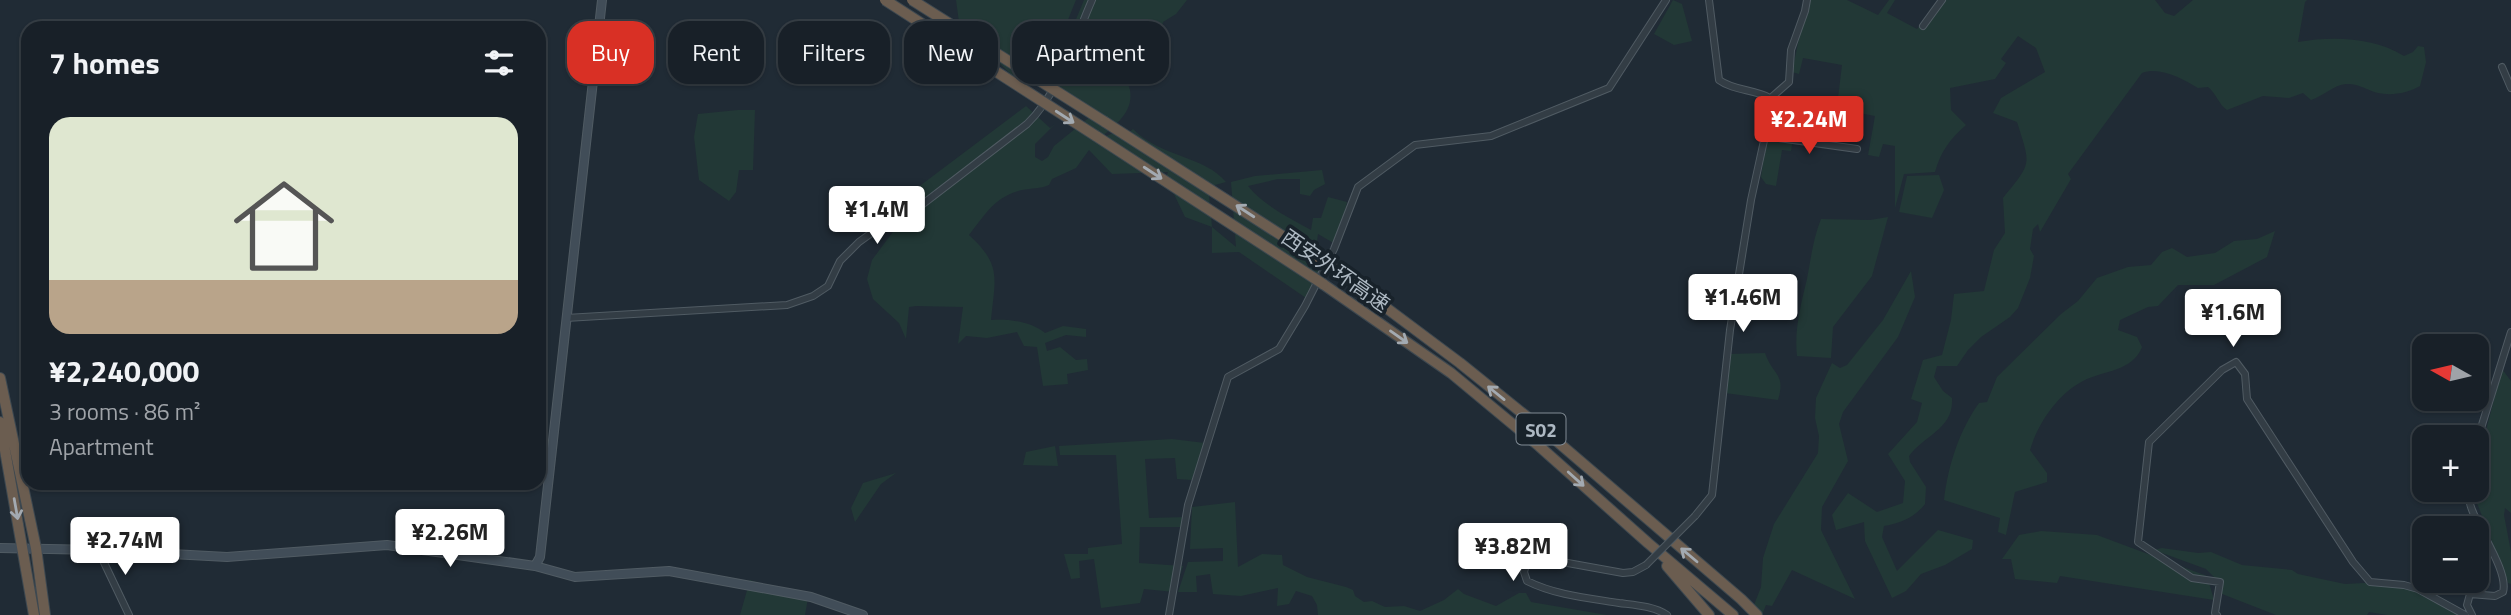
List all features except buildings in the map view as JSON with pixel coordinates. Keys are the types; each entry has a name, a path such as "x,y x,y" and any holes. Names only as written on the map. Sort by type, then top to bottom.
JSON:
{"highway":[{"name":"西安外环高速","path":"884,0 1318,281 1451,373 1732,614"},
{"name":"西安外环高速","path":"912,0 1328,265 1491,388 1757,615"},
{"path":"0,378 21,477"},
{"path":"0,422 34,615"},
{"path":"24,490 36,548 45,615"},
{"path":"1647,543 1709,615"}],"main road":[{"path":"535,566 540,557 602,0"},
{"path":"0,548 228,557 387,545 535,566 575,577 669,571 811,597 863,615"}],"street":[{"path":"566,318 787,305 813,296 828,286 840,261 859,242 877,229 919,207 1041,111 1060,75 1092,0"},
{"path":"1168,615 1188,505 1228,377 1279,349 1334,249 1358,187 1415,145 1492,136 1609,88 1665,0"},
{"path":"1709,0 1719,80 1725,85 1758,91 1770,98"},
{"path":"1667,615 1638,605 1571,596 1540,588 1527,581 1524,572 1527,565 1540,558 1623,573 1633,572 1646,565 1712,495 1730,330 1751,200 1765,136 1765,103 1788,82 1791,50 1807,0"},
{"path":"1923,26 1941,0"},
{"path":"2502,67 2511,89"},
{"path":"1765,136 1857,149"},
{"path":"2482,425 2511,332"},
{"path":"2217,615 2215,613 2220,582 2192,578 2138,542 2149,442 2222,370 2235,362 2245,374 2247,399 2353,562 2370,582 2418,589 2465,615"},
{"path":"2470,502 2505,586 2503,592 2495,596 2470,594 2468,605 2472,615"},
{"path":"97,550 129,615"}],"green space":[{"path":"956,0 1076,0 1067,21 1012,21 1012,75 998,62 998,21 959,21"},
{"path":"1084,0 1187,0 1176,14 1165,21 1075,21"},
{"path":"1673,0 1682,4 1692,41 1674,45 1654,34"},
{"path":"1807,0 1847,0 1878,15 1889,0 1895,0 1887,13 1917,29 1941,0 2155,0 2165,13 2174,16 2193,0 2307,0 2298,42 2353,40 2380,45 2404,56 2418,46 2424,47 2426,62 2420,86 2405,92 2383,94 2346,84 2311,100 2303,93 2289,98 2263,96 2227,110 2208,87 2198,88 2164,72 2142,73 2068,174 2071,179 2040,232 2038,224 2033,229 2030,249 2034,256 2030,278 2018,308 2010,317 1981,337 1957,366 1937,366 1934,377 1943,391 1952,398 1951,409 1937,431 1909,456 1926,487 1925,504 1907,519 1884,526 1882,537 1897,571 1938,530 1973,540 1972,549 1945,565 1921,574 1906,591 1892,598 1865,541 1864,522 1836,530 1832,515 1848,493 1877,512 1903,503 1905,481 1888,454 1917,422 1922,403 1911,399 1923,360 1942,355 1954,294 1984,291 1994,250 2005,233 2003,198 2024,170 2026,163 2025,147 2017,122 1993,113 2001,98 2045,72 2036,48 2018,36 2001,59 2006,63 1995,79 1950,88 1951,110 1966,125 1947,146 1935,172 1904,174 1895,208 1895,146 1883,144 1879,157 1868,155 1875,116 1827,107 1828,98 1838,98 1842,65 1803,58 1799,74 1792,72"},
{"path":"1053,84 1128,84 1130,98 1126,112 1099,139 1111,134 1127,134 1133,129 1156,145 1217,173 1226,182 1215,185 1209,195 1212,227 1185,217 1172,190 1164,183 1168,172 1112,174 1089,150 1076,168 1052,179 1049,185 1022,190 1004,197 986,213 969,235 992,264 994,293 991,320 1019,322 1045,333 1063,326 1086,329 1086,337 1066,335 1045,343 1047,351 1060,347 1076,360 1087,359 1088,370 1067,374 1068,384 1043,386 1037,347 1024,346 1017,332 987,338 966,336 958,344 963,307 909,307 906,339 899,323 873,299 867,279 872,260 904,217 909,194 1026,106 1050,128 1055,124 1035,144 1035,157 1042,161 1048,157 1054,146 1096,112"},
{"path":"755,110 753,170 739,170 736,192 729,201 699,180 694,137 698,114"},
{"path":"1767,136 1793,139 1791,151 1782,150 1776,186 1766,184 1761,177"},
{"path":"1322,170 1325,184 1314,190 1310,196 1300,194 1300,179 1278,179 1248,186 1269,206 1311,230 1313,218 1321,218 1328,197 1347,202 1337,245 1318,234 1315,256 1335,255 1316,287 1306,298 1239,252 1212,253 1212,227 1236,247 1231,182 1255,176"},
{"path":"1939,175 1944,190 1932,218 1899,212 1907,176"},
{"path":"1888,217 1872,276 1833,327 1831,358 1797,356 1799,317 1821,219 1870,220"},
{"path":"2275,231 2267,257 2214,285 2178,285 2158,306 2148,307 2120,320 2118,330 2137,337 2142,347 2132,361 2083,381 2065,393 2050,410 2030,450 2047,473 2047,482 2015,492 2006,535 1998,532 2000,518 1944,500 1955,449 1979,403 1987,402 1997,377 2061,314 2078,301 2097,278 2128,267 2151,265 2162,252 2172,248 2187,257 2215,253 2234,241 2257,239"},
{"path":"1911,271 1915,297 1898,337 1843,412 1839,424 1848,461 1822,507 1821,530 1855,599 1792,570 1772,606 1766,605 1762,615 1750,615 1743,603 1754,605 1761,587 1763,558 1774,524 1818,453 1816,398 1832,363 1840,368 1847,365 1883,320"},
{"path":"1765,353 1780,379 1778,400 1725,393 1729,354"},
{"path":"2502,369 2511,381 2511,513 2505,508 2504,515 2511,552 2511,584 2508,583 2489,534 2489,516 2482,516 2477,502 2489,502 2487,425"},
{"path":"1172,439 1205,443 1192,480 1177,479 1175,458 1145,459 1149,518 1187,517 1187,527 1140,527 1139,563 1183,566 1174,592 1144,589 1140,603 1101,608 1094,559 1079,561 1080,578 1071,579 1064,554 1088,554 1088,548 1122,544 1116,455 1060,455 1059,446"},
{"path":"1055,446 1058,466 1023,465 1026,452"},
{"path":"896,473 881,484 855,522 851,508 863,483"},
{"path":"1235,502 1238,567 1262,554 1282,555 1283,565 1307,577 1346,587 1353,590 1355,596 1364,602 1372,601 1385,607 1404,606 1420,611 1444,600 1458,589 1464,594 1496,606 1519,593 1526,593 1531,602 1607,615 1318,615 1312,596 1296,591 1289,604 1277,606 1278,588 1241,596 1213,594 1210,574 1196,576 1197,592 1178,592 1188,562 1223,561 1223,548 1190,549 1192,507"},
{"path":"2041,531 2097,535 2207,576 2214,600 2060,576 2057,583 2015,579 2011,559 2002,559 2019,535"},
{"path":"2162,548 2211,552 2242,565 2292,570 2298,574 2345,584 2382,582 2412,593 2423,594 2460,615 2387,615 2369,612 2367,615 2276,615 2217,592 2216,579 2206,569 2154,550"},
{"path":"750,580 808,598 805,615 740,615"}]}
